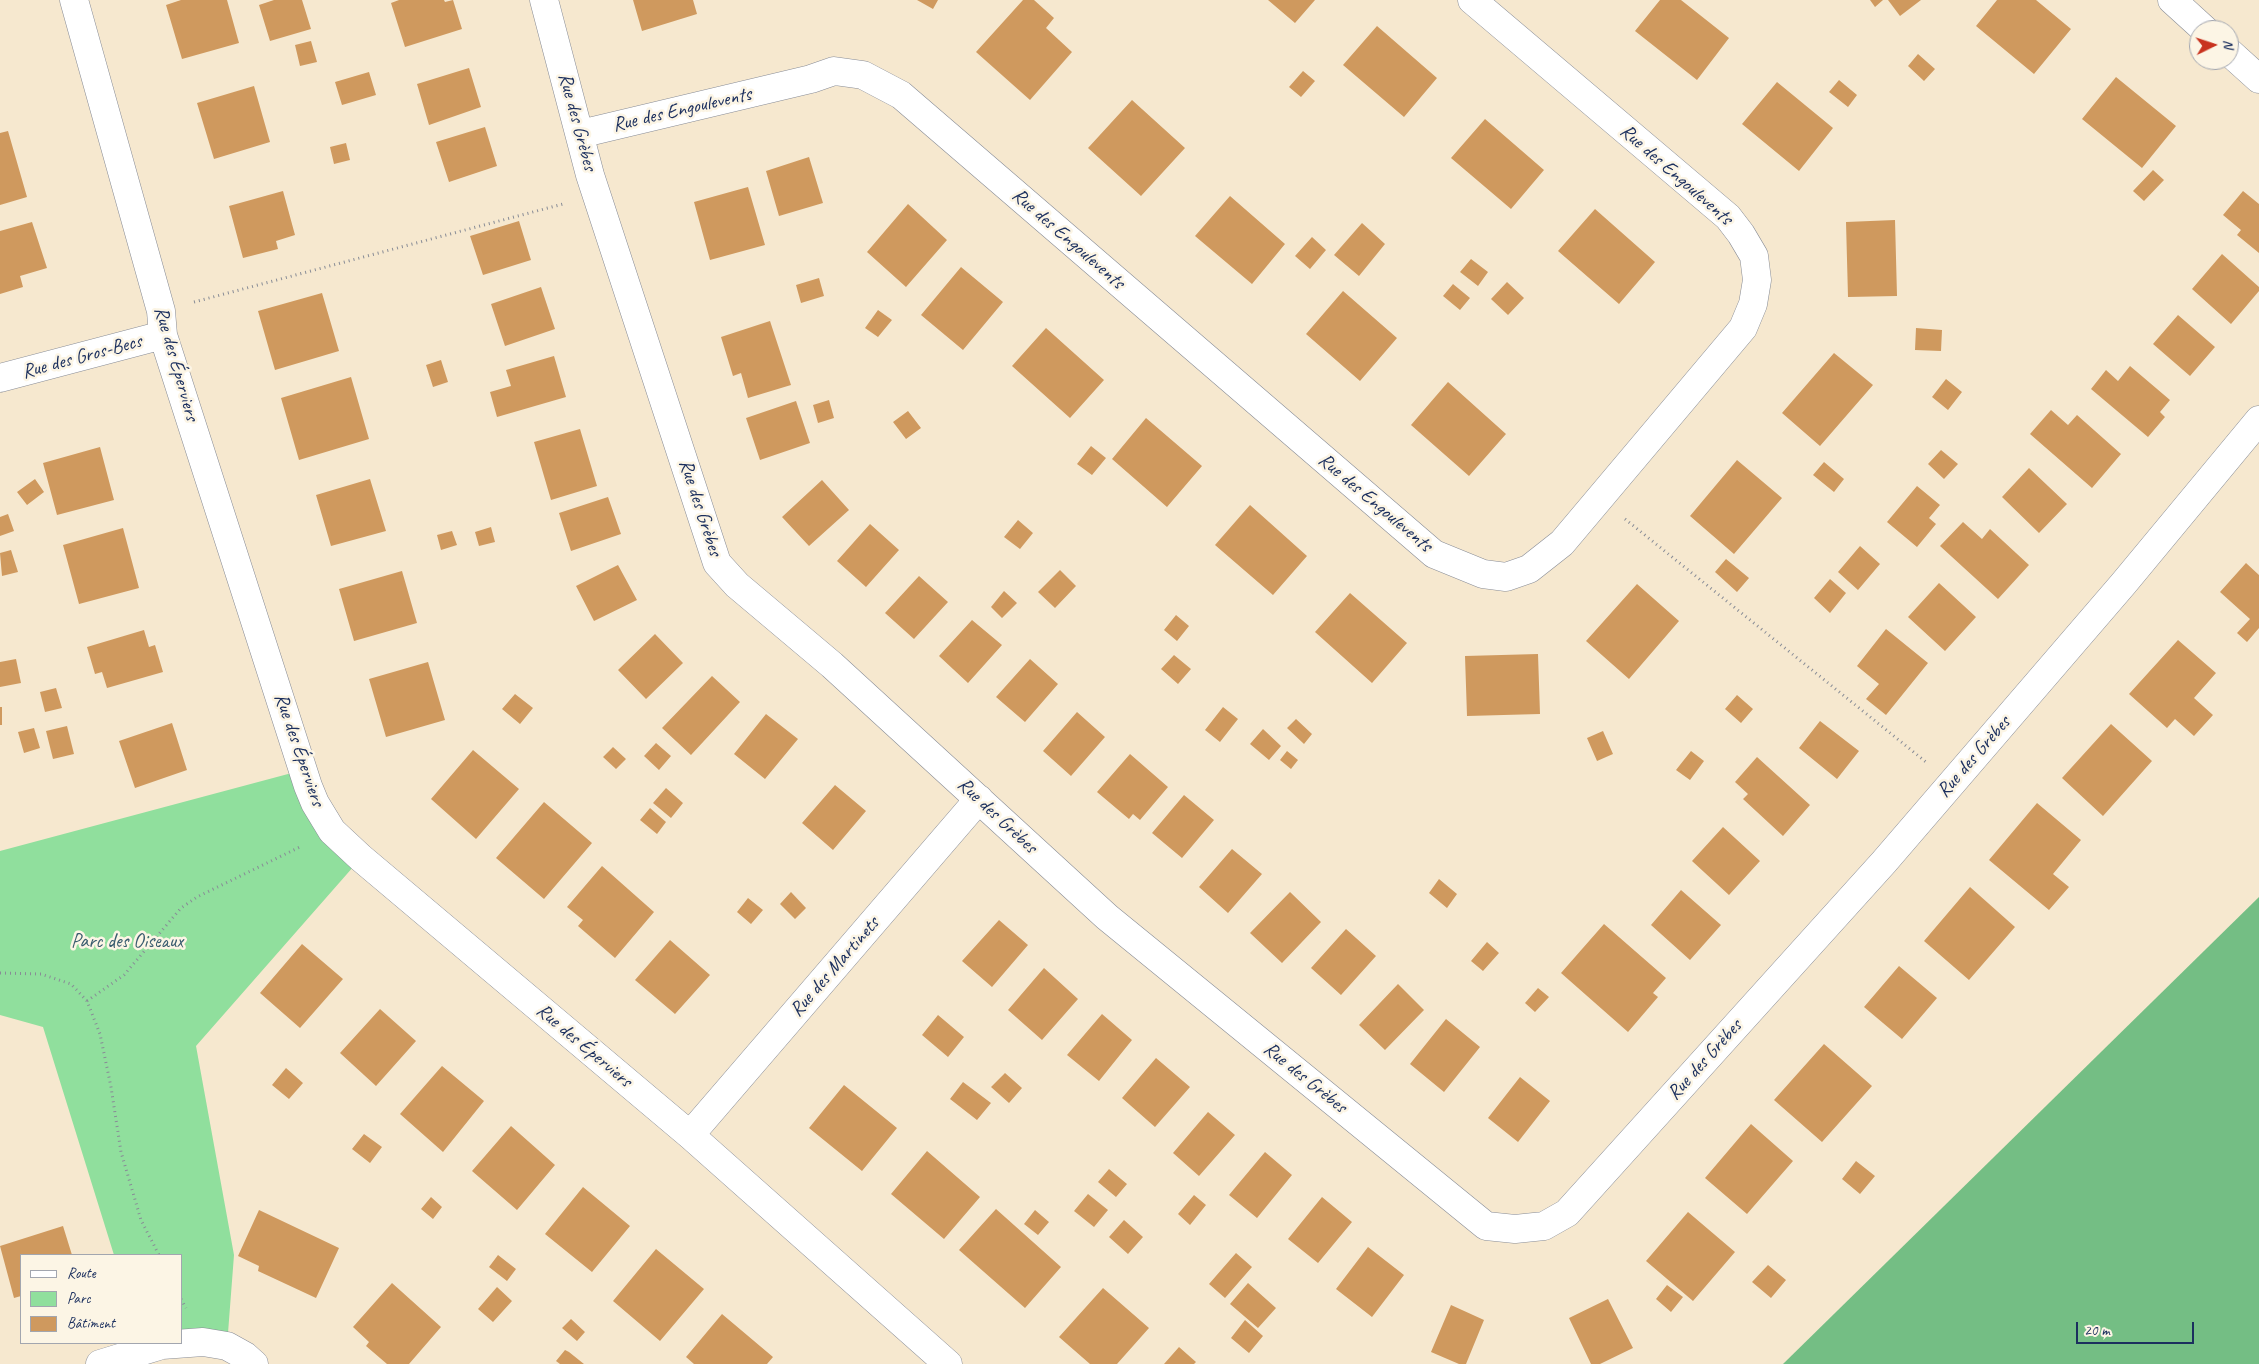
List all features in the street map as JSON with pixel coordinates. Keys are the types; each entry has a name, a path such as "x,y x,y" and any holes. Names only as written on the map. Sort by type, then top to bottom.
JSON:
{"street":[{"name":"Rue des Éperviers","path":"74,0 162,323 308,786 315,803 332,831 376,871 690,1135 948,1364"},
{"name":"Rue des Grèbes","path":"544,0 590,174 717,563 737,585 832,665 1107,918 1486,1226 1515,1229 1544,1226 1567,1213 1884,862 2124,583 2259,420"},
{"name":"Rue des Engoulevents","path":"580,134 811,79 834,71 863,75 908,101 1434,554 1482,574 1506,577 1529,570 1562,543 1743,328 1753,304 1757,280 1754,256 1728,217 1472,0"},
{"path":"2172,0 2194,20"},
{"path":"2239,61 2259,79"},
{"name":"Rue des Gros-Becs","path":"0,378 162,323"},
{"name":"Rue des Martinets","path":"690,1135 979,799"},
{"path":"100,1364 162,1346 203,1342 227,1346 245,1356 254,1364"}],"path":[{"path":"162,323 597,195"},
{"path":"1599,499 1952,783"},
{"path":"87,1001 124,975 181,908 198,897 332,831"},
{"path":"0,973 41,974 70,984 87,1001 100,1034 111,1087 121,1152 140,1220 158,1254"}],"green space":[{"name":"Parc des Oiseaux","path":"303,770 361,858 196,1046 234,1255 227,1346 182,1343 182,1254 114,1254 43,1027 0,1015 0,851"},
{"path":"2259,897 2259,1364 1783,1364"}],"building":[{"path":"181,0 227,0 239,43 182,59 166,5"},
{"path":"274,0 302,0 311,29 270,41 259,5"},
{"path":"399,0 444,0 445,2 453,0 462,29 405,47 391,3"},
{"path":"633,0 693,0 697,14 642,31"},
{"path":"917,0 938,0 933,9"},
{"path":"1023,0 1034,0 1054,18 1046,28 1072,52 1030,100 976,52"},
{"path":"1268,0 1315,0 1295,23"},
{"path":"1660,0 1681,0 1729,38 1697,80 1635,31"},
{"path":"1870,0 1883,0 1875,7"},
{"path":"1888,0 1921,0 1900,16"},
{"path":"1997,0 2036,0 2071,29 2034,74 1976,26"},
{"path":"1377,26 1437,78 1404,117 1343,65"},
{"path":"311,41 317,62 300,66 295,45"},
{"path":"1918,54 1935,69 1924,81 1908,66"},
{"path":"469,68 481,107 429,125 417,84"},
{"path":"1303,71 1315,81 1301,97 1289,87"},
{"path":"369,72 376,95 342,105 335,82"},
{"path":"2116,77 2176,126 2142,168 2082,119"},
{"path":"1839,80 1857,95 1848,107 1829,92"},
{"path":"1777,82 1833,128 1799,171 1742,124"},
{"path":"254,86 270,142 214,159 197,103"},
{"path":"1132,100 1185,148 1141,196 1088,148"},
{"path":"1485,119 1544,170 1511,209 1451,158"},
{"path":"485,127 497,166 449,182 436,142"},
{"path":"8,131 27,197 0,205 0,133"},
{"path":"346,143 350,160 334,164 330,147"},
{"path":"809,157 823,203 779,216 766,171"},
{"path":"2153,170 2164,180 2144,201 2133,191"},
{"path":"748,187 765,245 710,260 694,202"},
{"path":"283,191 295,235 276,241 278,249 243,258 229,206"},
{"path":"2243,191 2259,204 2259,253 2237,235 2241,230 2223,215"},
{"path":"1230,196 1285,244 1252,284 1195,236"},
{"path":"908,204 947,240 906,287 867,252"},
{"path":"1595,209 1655,262 1619,304 1558,251"},
{"path":"1895,220 1897,296 1848,297 1846,222"},
{"path":"519,221 531,260 483,275 470,236"},
{"path":"32,222 47,268 20,276 23,287 0,294 0,231"},
{"path":"1362,223 1385,244 1359,276 1334,255"},
{"path":"1312,237 1326,250 1310,269 1295,256"},
{"path":"2222,254 2259,287 2259,291 2231,324 2192,289"},
{"path":"1471,259 1488,272 1478,286 1460,272"},
{"path":"961,267 1003,302 963,350 921,315"},
{"path":"819,278 824,296 801,303 796,285"},
{"path":"1507,282 1524,298 1508,315 1491,299"},
{"path":"1453,284 1470,298 1460,310 1443,296"},
{"path":"541,287 555,329 505,346 491,304"},
{"path":"1343,291 1397,338 1360,381 1306,334"},
{"path":"322,293 339,351 275,370 258,311"},
{"path":"878,310 892,320 878,337 865,328"},
{"path":"2178,315 2215,347 2190,376 2153,344"},
{"path":"770,321 791,385 748,398 741,373 733,376 721,337"},
{"path":"1046,328 1104,380 1070,418 1012,366"},
{"path":"1916,328 1942,330 1941,351 1915,350"},
{"path":"1834,353 1873,385 1820,446 1782,413"},
{"path":"554,356 566,397 497,417 490,392 511,386 506,370"},
{"path":"441,360 448,382 433,387 426,365"},
{"path":"2130,366 2170,400 2160,412 2165,417 2148,437 2091,389 2106,370 2118,381"},
{"path":"351,377 369,439 299,460 281,398"},
{"path":"1946,379 1962,392 1948,410 1932,397"},
{"path":"1448,382 1506,434 1469,476 1411,425"},
{"path":"829,400 834,418 818,423 813,405"},
{"path":"796,401 810,443 760,460 746,418"},
{"path":"2051,410 2068,425 2077,415 2121,454 2092,488 2030,434"},
{"path":"908,411 921,428 906,439 893,422"},
{"path":"1146,418 1202,466 1167,507 1112,459"},
{"path":"580,429 597,486 551,500 534,442"},
{"path":"1091,446 1106,458 1092,475 1077,464"},
{"path":"100,447 114,500 57,515 43,463"},
{"path":"1941,450 1958,464 1944,479 1928,464"},
{"path":"1737,460 1782,498 1734,554 1690,516"},
{"path":"1824,462 1844,479 1834,492 1813,475"},
{"path":"2029,468 2067,504 2039,533 2002,497"},
{"path":"35,479 44,492 27,505 17,492"},
{"path":"370,479 386,531 331,546 316,495"},
{"path":"822,480 849,510 809,546 782,517"},
{"path":"1917,486 1940,505 1929,518 1936,524 1917,547 1887,522"},
{"path":"608,497 621,534 571,551 559,513"},
{"path":"1250,505 1307,556 1273,595 1215,545"},
{"path":"8,514 14,531 0,536 0,517"},
{"path":"1018,520 1033,533 1020,549 1004,537"},
{"path":"1963,522 1982,539 1990,529 2029,565 1998,599 1940,546"},
{"path":"870,524 899,550 866,587 837,561"},
{"path":"491,527 495,542 479,546 475,532"},
{"path":"123,528 139,588 79,604 63,545"},
{"path":"452,531 457,545 441,550 437,535"},
{"path":"1860,546 1880,564 1858,590 1838,572"},
{"path":"11,550 18,572 2,576 0,553"},
{"path":"1726,559 1749,578 1737,592 1715,572"},
{"path":"2246,563 2259,575 2259,628 2247,642 2237,633 2250,619 2220,592"},
{"path":"618,565 637,600 594,621 576,586"},
{"path":"1060,570 1076,586 1055,608 1038,592"},
{"path":"402,571 417,623 354,641 339,589"},
{"path":"919,576 948,602 914,639 885,613"},
{"path":"1830,579 1846,593 1830,613 1814,598"},
{"path":"1939,583 1976,617 1945,651 1908,617"},
{"path":"1637,584 1679,621 1629,679 1586,641"},
{"path":"1004,591 1017,603 1002,618 991,607"},
{"path":"1350,593 1407,643 1372,683 1315,632"},
{"path":"1176,615 1189,626 1177,641 1164,630"},
{"path":"972,620 1002,645 968,683 939,656"},
{"path":"1886,629 1928,663 1886,715 1866,699 1879,684 1857,666"},
{"path":"144,630 149,647 155,645 163,672 107,688 102,672 95,674 87,647"},
{"path":"655,634 683,663 646,699 618,670"},
{"path":"2178,640 2216,673 2194,698 2213,715 2194,736 2175,719 2167,728 2129,694"},
{"path":"1538,654 1540,714 1467,716 1465,656"},
{"path":"1174,655 1191,669 1178,684 1161,669"},
{"path":"16,659 21,683 0,687 0,662"},
{"path":"1030,659 1058,684 1025,722 996,697"},
{"path":"428,662 445,720 386,737 369,679"},
{"path":"712,676 740,702 691,755 662,728"},
{"path":"56,688 62,708 45,712 40,692"},
{"path":"515,694 533,708 520,724 502,709"},
{"path":"1737,695 1753,709 1741,723 1725,709"},
{"path":"0,707 2,707 2,725 0,725"},
{"path":"1223,707 1238,719 1220,742 1205,730"},
{"path":"1077,712 1105,737 1071,776 1043,751"},
{"path":"766,714 798,739 765,779 734,754"},
{"path":"1296,719 1312,734 1304,744 1287,728"},
{"path":"1820,721 1859,751 1837,779 1799,748"},
{"path":"172,723 187,770 135,788 119,741"},
{"path":"2111,724 2152,761 2103,816 2062,778"},
{"path":"67,726 74,754 53,759 46,731"},
{"path":"34,728 40,748 24,753 18,732"},
{"path":"1263,729 1281,746 1269,760 1250,744"},
{"path":"1603,731 1613,754 1597,761 1587,738"},
{"path":"656,743 671,756 659,770 644,756"},
{"path":"613,747 626,759 616,769 603,757"},
{"path":"473,750 519,789 476,839 431,799"},
{"path":"1287,751 1298,760 1291,769 1280,760"},
{"path":"1691,751 1704,761 1690,780 1676,770"},
{"path":"1130,754 1168,787 1140,820 1133,814 1129,819 1097,792"},
{"path":"1757,757 1810,805 1783,836 1743,799 1748,794 1735,782"},
{"path":"835,785 866,811 833,850 802,823"},
{"path":"666,788 683,803 671,818 653,803"},
{"path":"1184,795 1214,820 1182,858 1152,833"},
{"path":"544,802 592,843 544,899 496,858"},
{"path":"2037,803 2081,840 2053,874 2069,887 2049,910 1989,860"},
{"path":"650,808 666,822 657,834 640,820"},
{"path":"1723,827 1760,861 1729,895 1692,861"},
{"path":"1232,849 1262,874 1228,913 1199,887"},
{"path":"602,866 654,912 615,958 578,926 583,920 567,907"},
{"path":"1439,879 1457,894 1447,908 1429,893"},
{"path":"1970,887 2015,927 1969,980 1924,941"},
{"path":"1681,890 1721,925 1690,960 1651,925"},
{"path":"791,892 806,908 795,919 780,904"},
{"path":"1290,892 1321,922 1282,963 1250,933"},
{"path":"748,898 763,910 751,924 737,912"},
{"path":"999,920 1028,945 992,987 962,961"},
{"path":"1604,924 1666,978 1653,993 1658,997 1628,1032 1561,973"},
{"path":"1346,929 1376,956 1341,995 1311,968"},
{"path":"670,940 710,975 675,1014 635,980"},
{"path":"1487,942 1499,953 1483,971 1471,961"},
{"path":"302,944 343,979 300,1028 260,993"},
{"path":"1899,966 1937,998 1902,1039 1864,1007"},
{"path":"1044,968 1078,999 1042,1040 1008,1010"},
{"path":"1398,984 1424,1010 1385,1050 1359,1025"},
{"path":"1538,988 1549,997 1535,1012 1525,1003"},
{"path":"380,1009 416,1041 376,1086 340,1053"},
{"path":"1102,1014 1132,1040 1099,1081 1067,1055"},
{"path":"938,1015 964,1037 948,1057 922,1035"},
{"path":"1446,1019 1480,1047 1444,1092 1410,1064"},
{"path":"1824,1044 1872,1086 1822,1142 1774,1100"},
{"path":"1156,1058 1190,1087 1155,1127 1122,1098"},
{"path":"442,1066 484,1101 443,1152 400,1114"},
{"path":"286,1068 303,1083 289,1099 272,1085"},
{"path":"1005,1073 1022,1088 1009,1103 991,1087"},
{"path":"1520,1077 1550,1101 1518,1142 1488,1118"},
{"path":"963,1082 991,1103 977,1120 950,1099"},
{"path":"844,1085 897,1128 862,1171 809,1128"},
{"path":"1208,1112 1235,1135 1199,1176 1173,1153"},
{"path":"1751,1124 1793,1161 1747,1214 1705,1178"},
{"path":"511,1126 555,1165 517,1210 472,1171"},
{"path":"364,1134 382,1147 370,1163 352,1149"},
{"path":"927,1151 980,1197 944,1239 891,1194"},
{"path":"1265,1152 1292,1175 1257,1218 1229,1195"},
{"path":"1856,1161 1875,1176 1860,1194 1842,1179"},
{"path":"1109,1169 1127,1184 1116,1197 1098,1182"},
{"path":"583,1187 630,1226 592,1272 545,1234"},
{"path":"1088,1194 1108,1210 1094,1227 1074,1211"},
{"path":"1194,1195 1206,1205 1190,1225 1178,1214"},
{"path":"431,1197 442,1207 433,1219 421,1209"},
{"path":"1322,1197 1352,1222 1318,1263 1288,1239"},
{"path":"996,1209 1061,1267 1025,1308 959,1250"},
{"path":"259,1210 339,1248 316,1298 258,1271 259,1266 238,1256"},
{"path":"1035,1210 1049,1222 1038,1235 1024,1224"},
{"path":"1688,1212 1735,1252 1693,1301 1646,1261"},
{"path":"1124,1220 1143,1237 1128,1254 1109,1237"},
{"path":"63,1226 72,1254 20,1254 20,1296 14,1298 0,1246"},
{"path":"1368,1247 1404,1275 1372,1317 1336,1289"},
{"path":"656,1249 704,1289 660,1341 613,1301"},
{"path":"1236,1253 1252,1267 1225,1298 1209,1284"},
{"path":"498,1255 516,1269 507,1281 489,1267"},
{"path":"1768,1265 1786,1280 1771,1298 1752,1282"},
{"path":"392,1283 441,1327 409,1364 387,1364 366,1346 369,1342 353,1327"},
{"path":"1248,1283 1276,1308 1258,1328 1230,1304"},
{"path":"1667,1285 1683,1297 1671,1312 1656,1299"},
{"path":"497,1287 512,1301 493,1322 478,1309"},
{"path":"1103,1288 1149,1328 1117,1364 1090,1364 1059,1337"},
{"path":"1608,1299 1633,1348 1600,1364 1591,1364 1569,1318"},
{"path":"1451,1305 1484,1320 1466,1364 1459,1364 1431,1352"},
{"path":"722,1314 773,1357 767,1364 694,1364 686,1357"},
{"path":"571,1319 585,1332 577,1341 562,1328"},
{"path":"1245,1320 1263,1336 1249,1353 1231,1338"},
{"path":"1179,1347 1196,1362 1194,1364 1164,1364"},
{"path":"565,1350 584,1364 560,1364 556,1361"}]}
